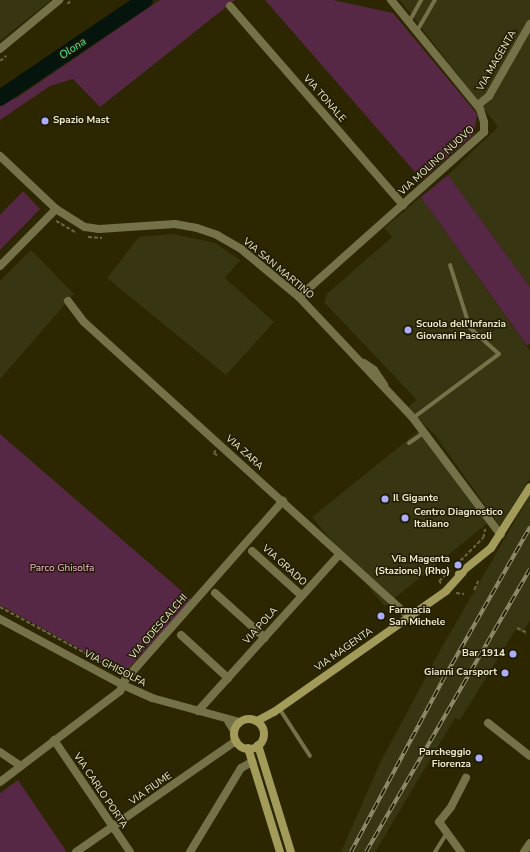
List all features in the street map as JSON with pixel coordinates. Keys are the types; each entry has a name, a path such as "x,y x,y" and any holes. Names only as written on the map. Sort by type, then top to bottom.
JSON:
{"street":[{"path":"0,49 59,0"},
{"name":"VIA MOLINO NUOVO","path":"299,297 480,137 484,122 478,105 391,0"},
{"name":"VIA TONALE","path":"230,6 403,205"},
{"name":"VIA MAGENTA","path":"478,105 489,96 530,24"},
{"name":"VIA SAN MARTINO","path":"0,156 56,209 89,228 175,224 197,228 217,235 241,249 299,297 360,361 374,370 386,389 425,432 501,535"},
{"path":"0,266 56,209"},
{"name":"VIA ZARA","path":"68,301 84,322 283,501 339,555 409,617"},
{"name":"VIA MAGENTA","path":"259,724 427,604 449,581 484,555 501,535 530,487"},
{"name":"VIA ODESCALCHI","path":"0,782 112,697 283,501"},
{"name":"VIA GRADO","path":"252,551 302,596"},
{"name":"VIA POLA","path":"198,711 339,555"},
{"path":"215,593 265,638"},
{"name":"VIA GHISOLFA","path":"0,619 123,686 152,698 228,721 240,722"},
{"path":"181,635 228,678"},
{"path":"234,731 240,722 248,719 259,724 264,734 258,745 248,748"},
{"path":"228,721 234,731 236,741 248,748 279,850"},
{"path":"488,723 530,756"},
{"name":"VIA CARLO PORTA","path":"54,740 130,852"},
{"name":"VIA FIUME","path":"76,852 236,741"},
{"path":"258,745 291,852"},
{"path":"0,752 21,766"},
{"path":"190,852 241,768 252,762"},
{"path":"461,852 438,822 451,807 466,778"},
{"path":"524,852 530,843"}],"lane":[{"path":"409,22 421,0"},
{"path":"417,31 435,0"},
{"path":"413,418 500,354 470,328 450,265"},
{"path":"409,443 425,432"},
{"path":"277,710 310,756"},
{"path":"435,852 447,833"}],"path":[{"path":"50,216 82,235 104,238"},
{"path":"214,454 218,456"},
{"path":"441,584 439,581 483,538 486,532 482,524"},
{"path":"474,590 478,581"},
{"path":"454,594 459,591 464,594"},
{"path":"0,607 129,676"},
{"path":"517,628 526,632"}],"shaded area":[{"path":"0,0 51,0 0,41"},
{"path":"400,0 530,0 530,287 448,175 498,127"},
{"path":"421,197 530,351 530,478 500,526 435,435 407,408 417,400 324,302 327,294 392,237 384,228"},
{"path":"173,234 215,243 240,260 225,278 274,322 226,375 107,278 139,237"},
{"path":"31,250 74,294 0,379 0,281"},
{"path":"421,429 493,518 385,606 312,517"},
{"path":"530,495 530,620 524,630 527,636 516,629 460,720 455,718 375,852 341,852 380,763 443,645"}],"green space":[{"path":"160,0 235,0 100,107 73,79 50,86 0,120 0,105 18,97"},
{"path":"265,0 333,0 393,13 477,114 474,134 422,180"},
{"path":"448,175 530,287 530,343 527,346 421,197"},
{"path":"23,191 40,209 0,250 0,215"},
{"name":"Parco Ghisolfa","path":"0,434 192,600 129,668 119,670 0,605"},
{"path":"18,780 66,851 0,852 0,793"}],"waterway":[{"name":"Olona","path":"0,98 145,0"}],"railway":[{"path":"351,852 444,678 530,527"},
{"path":"366,852 530,569"}],"place":[{"name":"Spazio Mast","path":"45,121"},
{"name":"Scuola dell'Infanzia Giovanni Pascoli","path":"408,330"},
{"name":"Il Gigante","path":"385,499"},
{"name":"Centro Diagnostico Italiano","path":"405,518"},
{"name":"Via Magenta (Stazione) (Rho)","path":"458,565"},
{"name":"Farmacia San Michele","path":"381,616"},
{"name":"Bar 1914","path":"513,654"},
{"name":"Gianni Carsport","path":"505,673"},
{"name":"Parcheggio Fiorenza","path":"479,758"}]}
